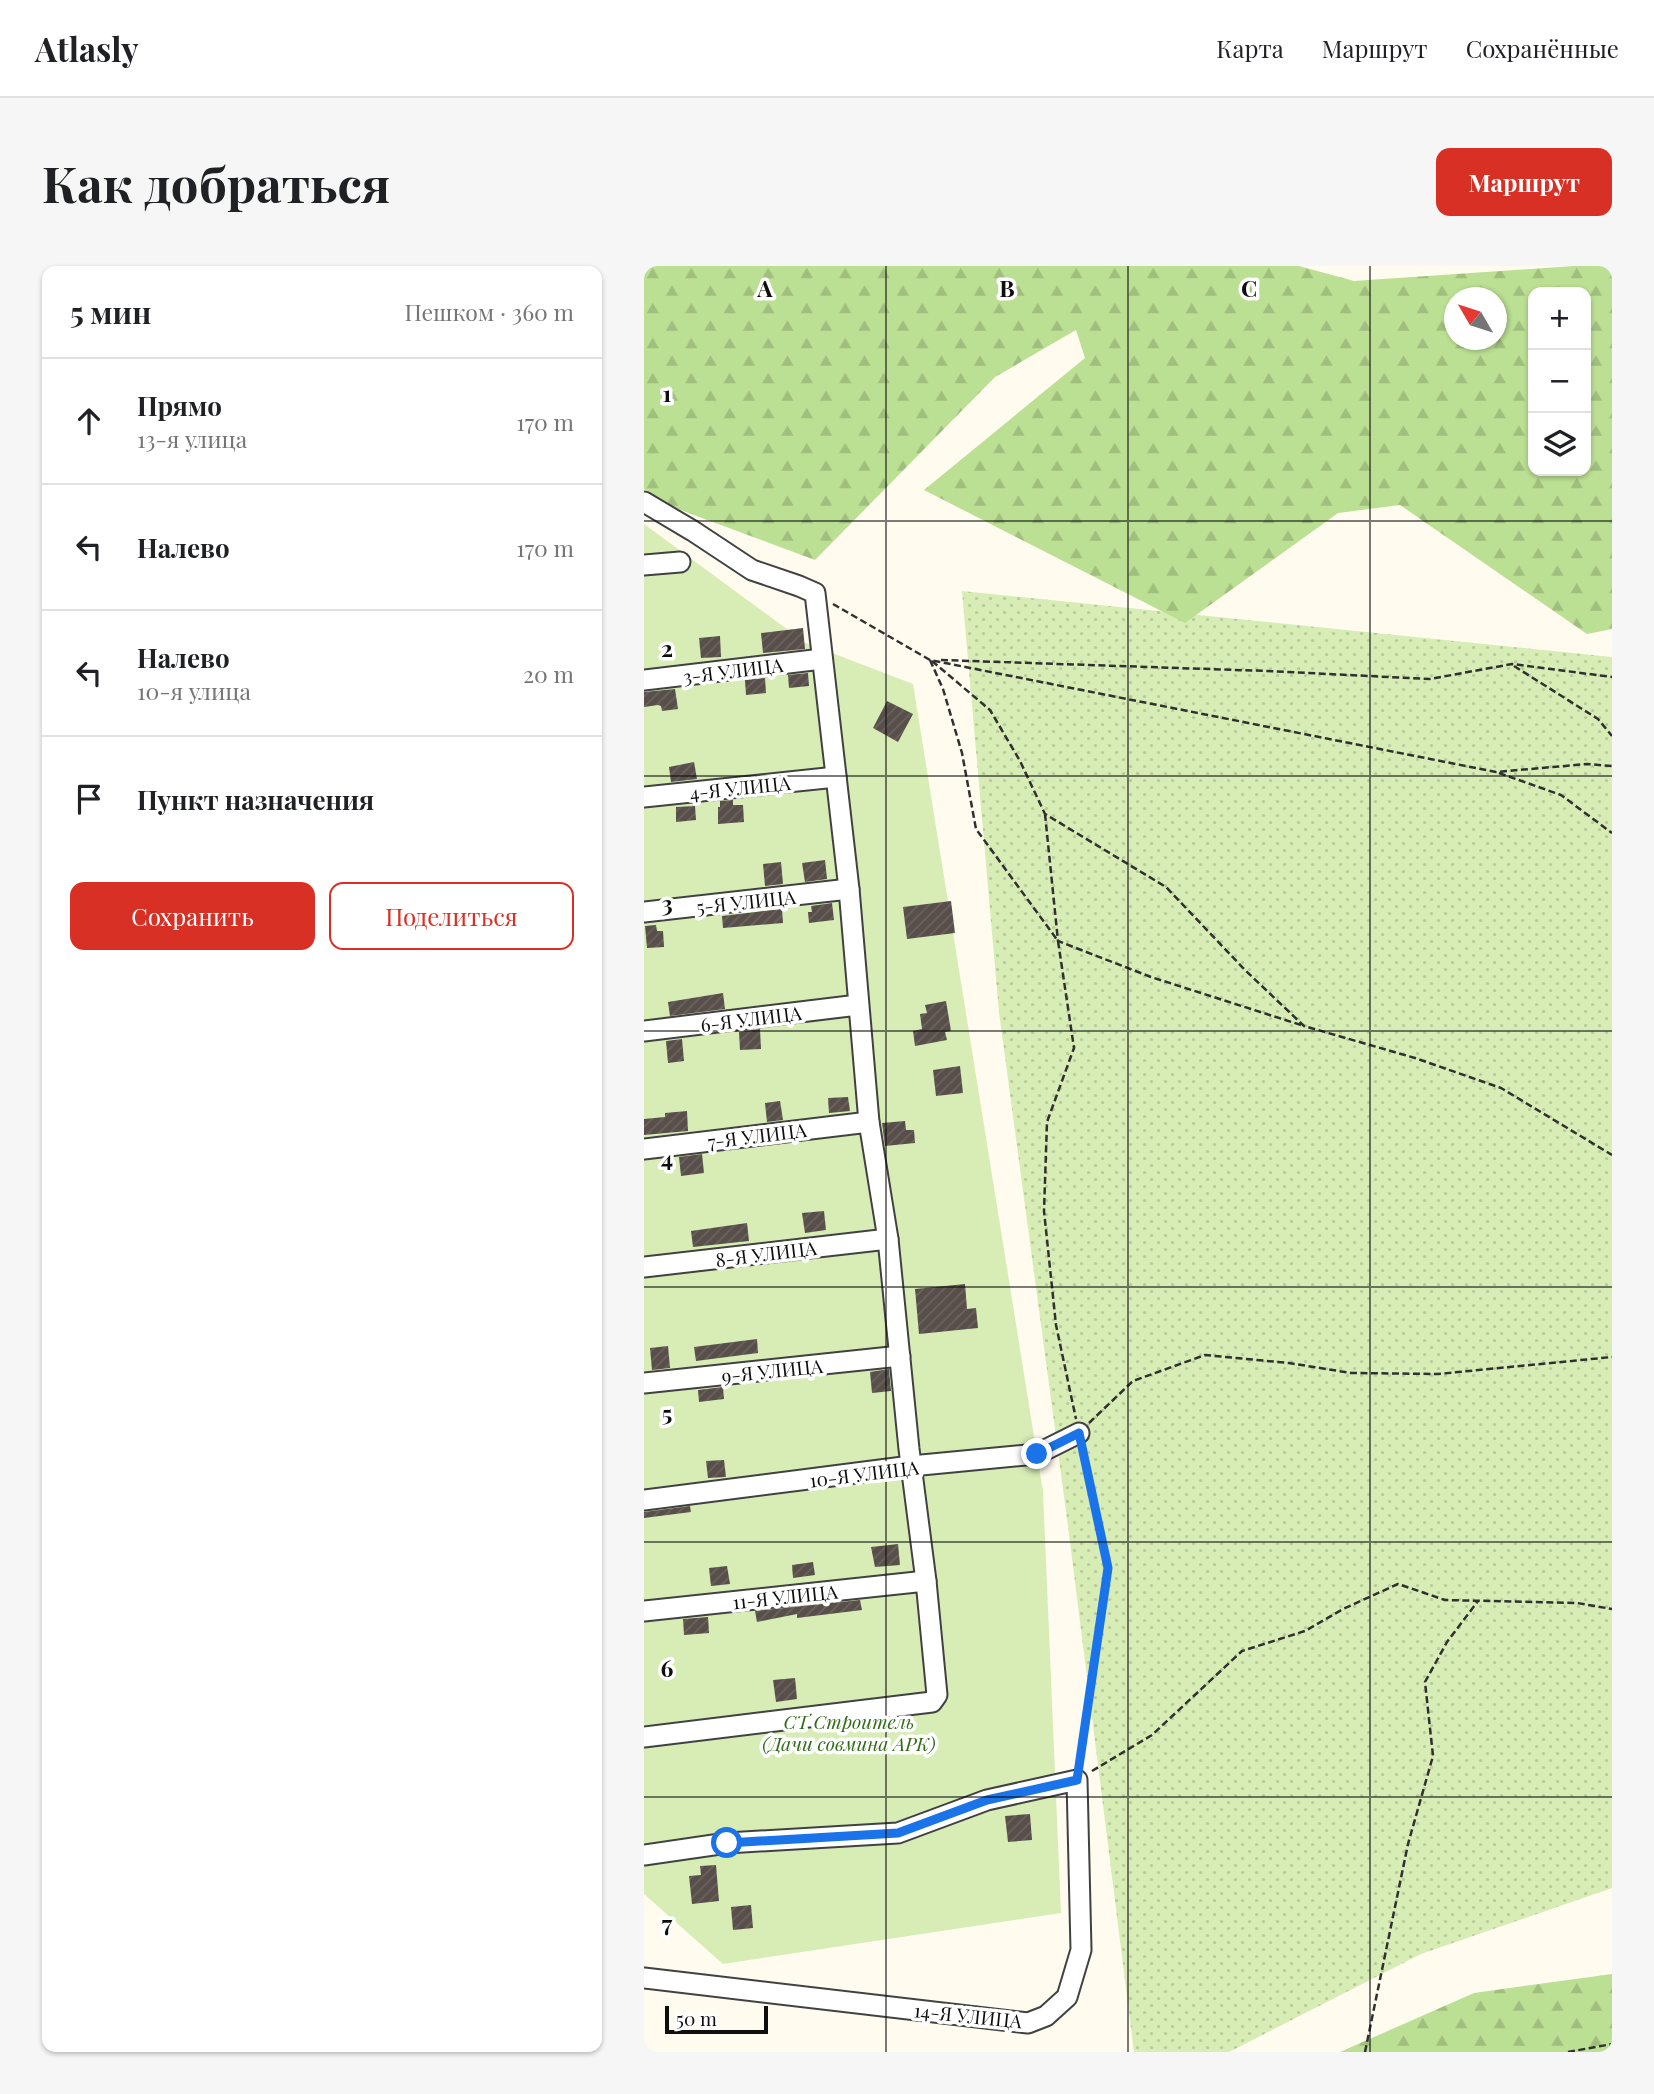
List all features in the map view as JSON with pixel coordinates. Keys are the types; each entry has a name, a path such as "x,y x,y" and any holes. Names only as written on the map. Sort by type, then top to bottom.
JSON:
{"street":[{"path":"644,502 752,570 815,593 849,889 869,1122 888,1239 937,1695 932,1702 644,1737"},
{"path":"644,565 680,562"},
{"name":"3-Я УЛИЦА","path":"644,680 822,659"},
{"name":"4-Я УЛИЦА","path":"644,797 836,777"},
{"name":"5-Я УЛИЦА","path":"644,912 849,889"},
{"name":"6-Я УЛИЦА","path":"644,1031 858,1005"},
{"name":"7-Я УЛИЦА","path":"644,1149 869,1122"},
{"name":"8-Я УЛИЦА","path":"644,1267 888,1239"},
{"name":"9-Я УЛИЦА","path":"644,1383 900,1356"},
{"name":"10-Я УЛИЦА","path":"644,1500 911,1466 1037,1454 1079,1433"},
{"name":"11-Я УЛИЦА","path":"644,1611 926,1581"},
{"path":"644,1855 727,1843 898,1833 987,1800 1077,1780"},
{"name":"14-Я УЛИЦА","path":"644,1978 1028,2023 1046,2016 1067,1997 1081,1950 1077,1780"}],"path":[{"path":"815,593 930,660 990,710 1020,761 1045,814 1058,941 1074,1048 1047,1122 1044,1211 1056,1325 1108,1568 1077,1780"},
{"path":"930,660 1430,679 1511,664 1612,677"},
{"path":"930,660 1496,772 1561,795 1612,833"},
{"path":"930,660 943,689 962,753 976,829 1058,941 1151,977 1501,1087 1612,1155"},
{"path":"1511,664 1598,719 1612,736"},
{"path":"1496,772 1587,764 1612,766"},
{"path":"1045,814 1166,887 1245,970 1304,1026"},
{"path":"1079,1433 1133,1381 1205,1355 1376,1374 1438,1374 1612,1357"},
{"path":"1077,1780 1152,1735 1242,1651 1305,1631 1343,1609 1398,1584 1445,1600 1577,1603 1612,1609"},
{"path":"1365,2052 1408,1844 1433,1756 1425,1682 1447,1642 1478,1601"},
{"path":"1568,2052 1612,2044"}],"green space":[{"path":"644,266 1299,266 1354,281 1574,266 1612,266 1612,629 1587,634 1400,505 1338,513 1185,623 924,490 1085,358 1076,330 995,377 815,560 667,505 644,489"},
{"name":"СТ Строитель (Дачи совмина АРК)","path":"644,524 806,643 913,684 1043,1492 1061,1913 723,1964 644,1894"},
{"path":"962,591 1612,657 1612,1888 1421,1954 1229,2052 1134,2052 1068,1526 999,1012"},
{"path":"1612,1974 1612,2052 1340,2052 1474,1993"}],"building":[{"path":"803,628 805,649 763,653 761,633"},
{"path":"720,636 721,657 701,658 699,638"},
{"path":"808,673 809,686 789,688 788,675"},
{"path":"765,678 766,693 746,695 745,680"},
{"path":"675,689 678,709 662,711 658,705 644,707 644,692"},
{"path":"887,701 913,714 898,742 873,728"},
{"path":"694,762 697,779 671,782 669,767"},
{"path":"733,800 733,805 743,805 744,822 718,824 720,801"},
{"path":"695,806 696,820 676,822 676,807"},
{"path":"825,860 827,879 805,882 802,863"},
{"path":"781,862 783,884 765,886 763,864"},
{"path":"951,901 955,933 907,939 903,907"},
{"path":"832,903 834,920 809,923 808,912 812,912 811,906"},
{"path":"782,909 783,923 723,928 722,916"},
{"path":"656,925 657,931 663,931 664,947 647,948 645,926"},
{"path":"723,993 725,1009 670,1016 668,1002"},
{"path":"946,1001 951,1031 945,1032 947,1040 915,1046 913,1031 922,1029 920,1014 927,1013 925,1005"},
{"path":"760,1029 761,1049 740,1050 739,1032"},
{"path":"682,1039 684,1061 668,1063 666,1041"},
{"path":"960,1066 963,1093 936,1096 933,1070"},
{"path":"848,1097 850,1111 829,1113 828,1098"},
{"path":"780,1101 783,1120 767,1122 765,1103"},
{"path":"687,1111 688,1131 644,1135 644,1119"},
{"path":"905,1121 906,1130 914,1130 915,1143 885,1146 882,1123"},
{"path":"702,1154 704,1173 681,1176 679,1157"},
{"path":"824,1211 826,1230 805,1233 802,1213"},
{"path":"747,1223 749,1241 693,1247 691,1231"},
{"path":"965,1284 967,1309 976,1308 978,1328 919,1334 915,1289"},
{"path":"757,1339 758,1353 696,1361 694,1347"},
{"path":"668,1346 670,1368 652,1370 650,1348"},
{"path":"889,1369 891,1391 872,1393 870,1372"},
{"path":"723,1387 724,1399 699,1402 698,1390"},
{"path":"724,1460 726,1477 708,1478 706,1461"},
{"path":"690,1506 691,1512 644,1518 644,1512"},
{"path":"898,1544 900,1565 875,1567 871,1547"},
{"path":"813,1562 815,1575 793,1578 792,1565"},
{"path":"727,1566 730,1584 711,1586 709,1568"},
{"path":"860,1600 862,1610 797,1618 797,1614 757,1622 755,1611"},
{"path":"708,1617 709,1633 684,1635 683,1619"},
{"path":"795,1678 797,1699 776,1702 773,1680"},
{"path":"1030,1814 1032,1840 1008,1842 1005,1816"},
{"path":"716,1865 719,1901 692,1904 689,1876 701,1875 700,1866"},
{"path":"751,1905 753,1928 733,1930 731,1907"}],"route":[{"path":"727,1843 898,1833 987,1800 1077,1780 1108,1568 1079,1433 1037,1454"}]}
